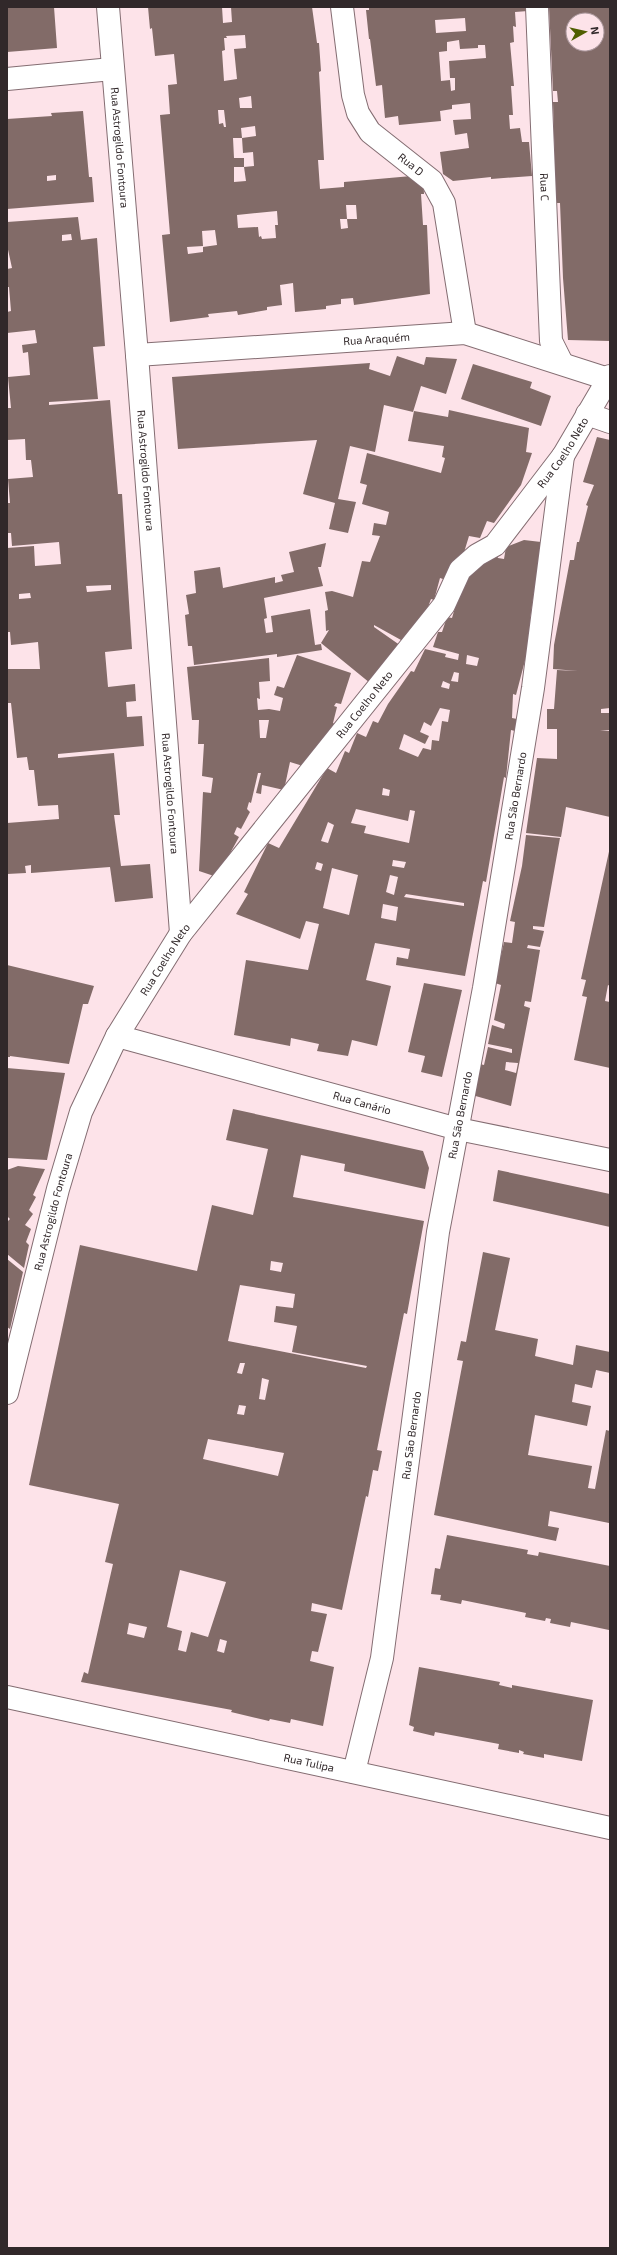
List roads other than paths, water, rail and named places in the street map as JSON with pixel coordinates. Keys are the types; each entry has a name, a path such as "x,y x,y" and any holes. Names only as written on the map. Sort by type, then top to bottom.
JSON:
{"street":[{"name":"Rua Astrogildo Fontoura","path":"108,7 137,356 181,933"},
{"name":"Rua D","path":"342,7 353,95 358,113 370,132 432,181 444,203 466,333"},
{"name":"Rua C","path":"537,7 551,341 562,363"},
{"path":"7,79 112,69"},
{"name":"Rua Araquém","path":"137,356 466,333 609,377"},
{"name":"Rua Coelho Neto","path":"117,1036 181,933 444,605 460,570 477,555 495,544 563,456 609,377"},
{"path":"587,414 610,422"},
{"name":"Rua São Bernardo","path":"354,1772 382,1658 438,1232 484,988 533,688 563,456"},
{"name":"Rua Astrogildo Fontoura","path":"7,1393 58,1189 81,1112 117,1036"},
{"name":"Rua Canário","path":"117,1036 458,1129 610,1160"},
{"name":"Rua Tulipa","path":"7,1697 610,1828"}]}
